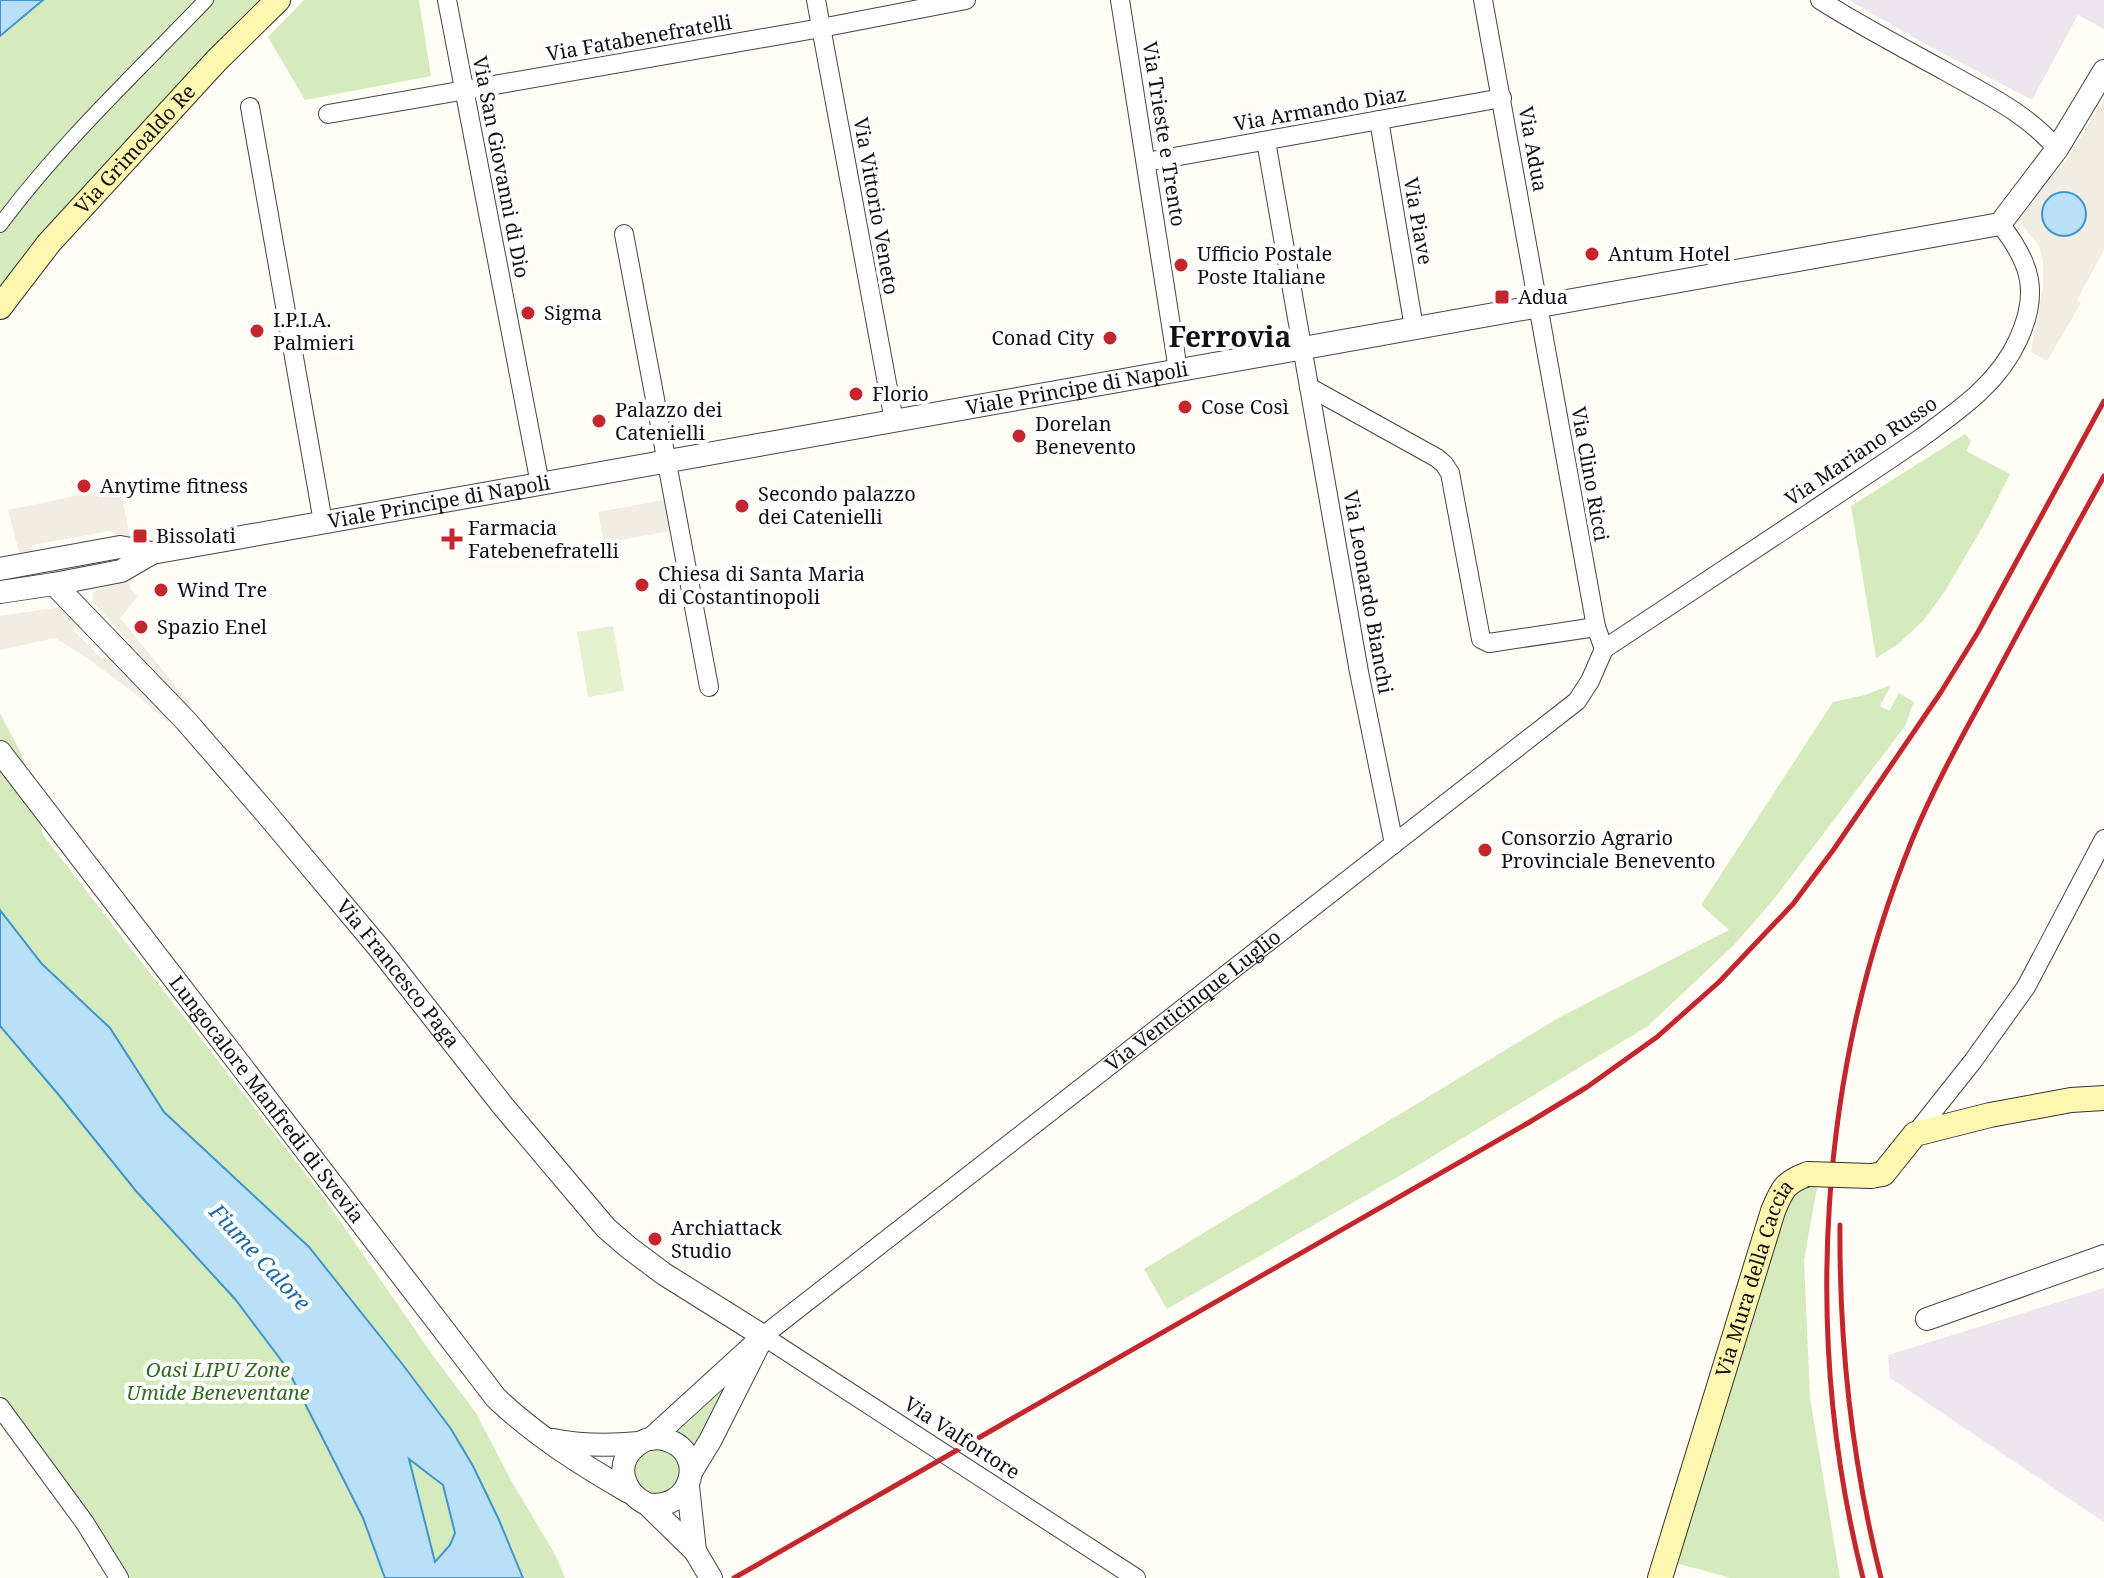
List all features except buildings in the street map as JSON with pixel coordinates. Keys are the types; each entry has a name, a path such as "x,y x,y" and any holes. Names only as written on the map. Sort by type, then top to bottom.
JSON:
{"main road":[{"name":"Via Grimoaldo Re","path":"0,307 49,243 217,60 278,0"},
{"path":"1915,1134 2004,1112 2071,1100 2104,1098"},
{"name":"Via Mura della Caccia","path":"1660,1578 1773,1211 1787,1183 1808,1174 1883,1174 1915,1134"}],"street":[{"path":"0,225 66,146 206,0"},
{"name":"Via San Giovanni di Dio","path":"447,0 540,484"},
{"name":"Via Vittorio Veneto","path":"816,0 894,421"},
{"name":"Via Fatabenefratelli","path":"328,114 821,28 921,4 966,0"},
{"name":"Via Trieste e Trento","path":"1120,0 1178,370"},
{"name":"Via Adua","path":"1483,0 1538,306"},
{"path":"1820,0 2009,107 2042,132 2057,149"},
{"path":"2000,224 2057,149 2104,71"},
{"name":"Via Armando Diaz","path":"1146,162 1502,98"},
{"path":"250,107 323,522"},
{"name":"Via Piave","path":"1379,120 1414,328"},
{"name":"Via Leonardo Bianchi","path":"1266,141 1359,672 1394,844"},
{"name":"Viale Principe di Napoli","path":"130,557 2000,224"},
{"name":"Via Mariano Russo","path":"1604,649 1898,454 1970,402 1992,381 2018,342 2031,293 2029,272 2017,245 2000,224"},
{"path":"624,234 709,687"},
{"name":"Via Clino Ricci","path":"1538,306 1596,627 1604,649"},
{"path":"1309,387 1437,458 1450,473 1481,639 1489,643 1596,627"},
{"path":"0,569 120,547 130,557 121,571 0,592"},
{"name":"Via Francesco Paga","path":"54,584 186,721 265,812 606,1228 664,1274 763,1336"},
{"name":"Via Venticinque Luglio","path":"645,1441 763,1336 1577,701 1604,649"},
{"name":"Lungocalore Manfredi di Svevia","path":"0,752 496,1398 522,1423 580,1464 638,1498 695,1551"},
{"name":"Via Mura della Caccia","path":"1915,1134 2026,987 2104,839"},
{"path":"1927,1319 2104,1256"},
{"name":"Via Venticinque Luglio","path":"689,1479 763,1336"},
{"name":"Via Valfortore","path":"763,1336 1136,1578"},
{"path":"0,1407 85,1523 119,1578"},
{"name":"Lungocalore Manfredi di Svevia","path":"544,1438 592,1446 645,1441"},
{"path":"689,1479 675,1501 656,1506 638,1498 624,1482 625,1460 631,1450 645,1441 663,1439 683,1451 689,1461 695,1551 711,1578"}],"shaded area":[{"path":"1849,0 2104,0 2104,29 2078,15 2032,100"},
{"path":"2104,98 2104,250 2077,300 2081,303 2047,361 2031,352 2043,287 2043,262 2039,246 2018,216 2068,158"},
{"path":"112,488 121,490 130,539 121,540 110,531 32,545 34,553 19,552 8,510"},
{"path":"664,500 670,531 604,543 598,512"},
{"path":"128,576 131,590 138,596 120,618 191,705 187,706 93,602 93,592"},
{"path":"61,607 84,619 74,631 102,659 112,650 168,711 168,722 87,658 55,638 0,650 0,616"},
{"path":"2104,1288 2104,1522 1890,1378 1888,1355"}],"green space":[{"path":"0,0 266,0 0,320"},
{"path":"304,0 419,0 431,76 305,100 268,37"},
{"path":"1965,434 1971,441 1966,451 2010,474 1945,591 1924,620 1897,645 1876,658 1851,506"},
{"path":"613,626 624,691 588,697 577,632"},
{"path":"1891,685 1880,706 1889,711 1899,693 1914,702 1905,726 1774,899 1734,945 1648,1026 1415,1167 1167,1309 1144,1269 1560,1017 1729,930 1701,905 1833,702"},
{"name":"Oasi LIPU Zone Umide Beneventane","path":"0,713 23,757 43,835 322,1195 476,1413 556,1556 565,1578 114,1578 0,1393"},
{"path":"1802,1184 1817,1188 1804,1260 1810,1398 1840,1578 1731,1578 1672,1562 1788,1193"},
{"path":"734,1375 696,1452 671,1430"},
{"path":"658,1445 682,1462 678,1485 658,1496 643,1491 634,1478 634,1462 638,1455"}],"water":[{"path":"0,0 43,0 0,36"},
{"path":"2064,192 2080,198 2086,214 2080,230 2064,236 2048,230 2042,214 2048,198"},
{"name":"Fiume Calore","path":"0,910 42,964 110,1028 164,1112 309,1247 403,1365 451,1429 473,1466 523,1578 385,1578 363,1518 287,1368 235,1299 136,1191 0,1026","holes":["409,1459 443,1485 455,1533 450,1545 435,1562"]}],"railway":[{"path":"734,1578 1528,1123 1587,1087 1657,1037 1719,982 1793,904 1834,849 1978,632 2104,401"},
{"path":"1863,1578 1844,1487 1832,1394 1827,1299 1829,1205 1839,1111 1856,1019 1880,928 1921,819 1961,738 2104,476"},
{"path":"1840,1225 1842,1314 1849,1403 1862,1491 1881,1578"}],"place":[{"name":"Antum Hotel","path":"1592,254"},
{"name":"Ufficio Postale Poste Italiane","path":"1181,265"},
{"name":"Adua","path":"1502,297"},
{"name":"Sigma","path":"528,313"},
{"name":"I.P.I.A. Palmieri","path":"257,331"},
{"name":"Conad City","path":"1110,338"},
{"name":"Florio","path":"856,394"},
{"name":"Cose Così","path":"1185,407"},
{"name":"Palazzo dei Catenielli","path":"599,421"},
{"name":"Dorelan Benevento","path":"1019,436"},
{"name":"Anytime fitness","path":"84,486"},
{"name":"Secondo palazzo dei Catenielli","path":"742,506"},
{"name":"Bissolati","path":"140,536"},
{"name":"Farmacia Fatebenefratelli","path":"452,539"},
{"name":"Chiesa di Santa Maria di Costantinopoli","path":"642,585"},
{"name":"Wind Tre","path":"161,590"},
{"name":"Spazio Enel","path":"141,627"},
{"name":"Consorzio Agrario Provinciale Benevento","path":"1485,850"},
{"name":"Archiattack Studio","path":"655,1239"}],"district":[{"name":"Ferrovia","path":"1230,337"}]}
